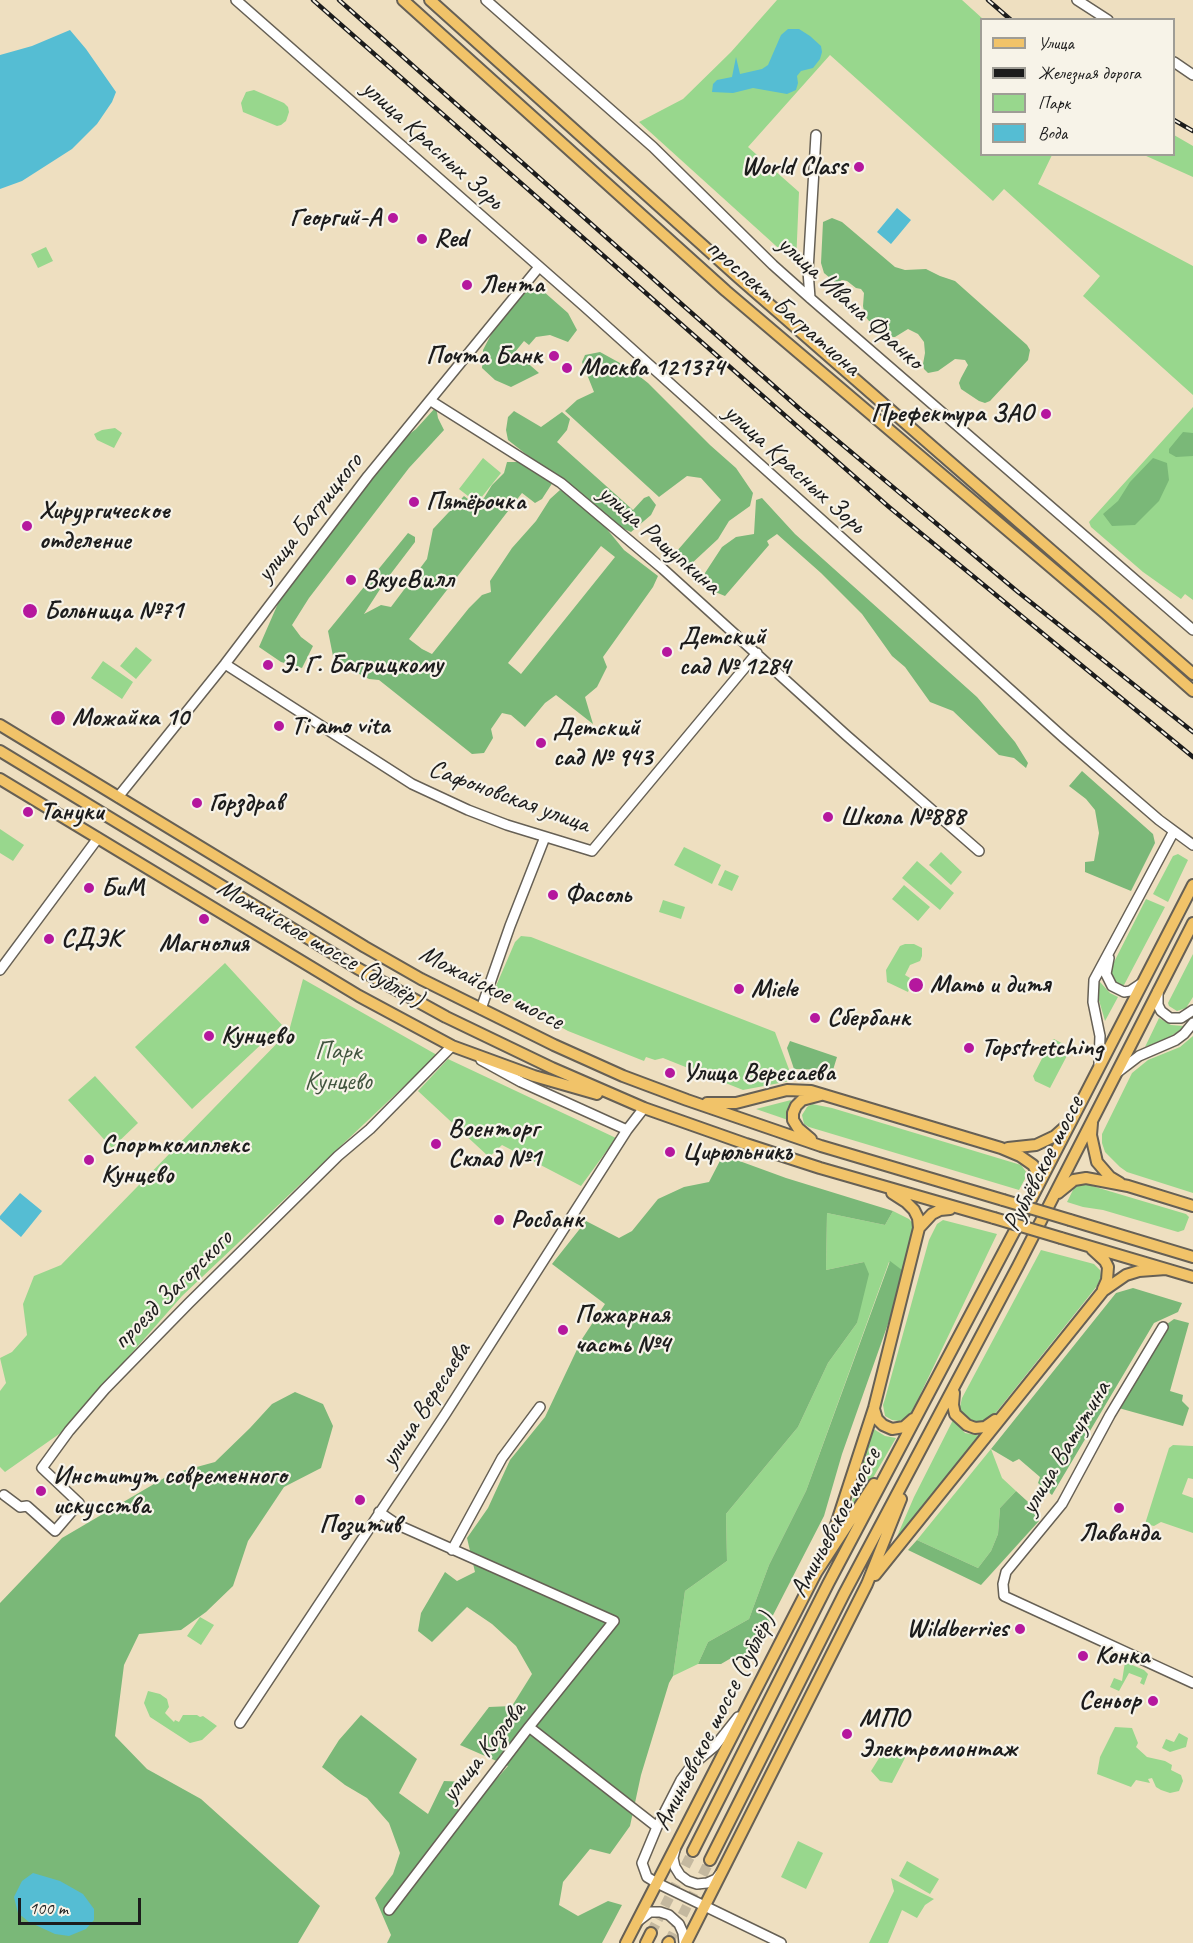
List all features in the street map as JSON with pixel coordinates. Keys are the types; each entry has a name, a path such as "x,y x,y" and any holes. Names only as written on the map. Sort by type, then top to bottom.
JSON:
{"main road":[{"name":"проспект Багратиона","path":"403,0 726,291 1097,606 1193,691"},
{"name":"проспект Багратиона","path":"430,0 738,276 1193,674"},
{"name":"Можайское шоссе","path":"0,725 421,979 554,1045 623,1076 821,1146 1193,1256"},
{"name":"Можайское шоссе","path":"0,751 366,973 481,1034 627,1101 746,1144 880,1186 1193,1277"},
{"name":"Можайское шоссе (дублёр)","path":"0,779 359,996 469,1054"},
{"name":"Рублёвское шоссе","path":"1022,1217 1193,885"},
{"name":"Рублёвское шоссе","path":"1018,1266 1193,923"},
{"path":"469,1054 534,1076 627,1101"},
{"path":"687,1100 736,1103 797,1089 825,1094 1001,1148 1020,1156 1033,1165 1037,1172 1035,1192"},
{"path":"821,1146 798,1128 793,1120 793,1113 802,1100 825,1094"},
{"path":"1001,1148 1027,1148 1045,1142 1064,1129 1073,1118"},
{"path":"1092,1118 1091,1135 1097,1162 1110,1176 1128,1186"},
{"path":"1052,1199 1066,1185 1077,1179 1086,1178 1128,1186 1193,1206"},
{"path":"880,1186 911,1206 918,1218 920,1228"},
{"path":"816,1573 843,1506 874,1408 920,1228 935,1212 949,1209 962,1210"},
{"name":"Аминьевское шоссе","path":"693,1851 828,1584 1022,1217"},
{"path":"1087,1245 1098,1254 1107,1267 1108,1273 1103,1291"},
{"name":"Аминьевское шоссе","path":"710,1860 844,1594 1018,1266"},
{"path":"867,1584 1103,1291 1126,1275 1139,1271 1166,1269"},
{"path":"955,1386 953,1405 955,1414 967,1425 975,1428 985,1427 1005,1412"},
{"path":"874,1408 877,1419 892,1429 904,1427 920,1412"},
{"name":"Аминьевское шоссе (дублёр)","path":"626,1943 816,1573 908,1434"},
{"path":"685,1943 867,1584 923,1446"}],"street":[{"name":"улица Красных Зорь","path":"236,0 539,267 1055,730 1190,843"},
{"name":"улица Ивана Франко","path":"486,0 653,147 773,265 810,298 1193,630"},
{"path":"1077,0 1105,18"},
{"path":"1175,63 1193,75"},
{"path":"810,298 808,271 816,135"},
{"name":"улица Багрицкого","path":"118,797 225,664 368,476 539,267"},
{"name":"улица Ращупкина","path":"431,401 561,483 631,541 846,735 979,850"},
{"name":"Сафоновская улица","path":"225,664 412,784 463,807 545,837 592,850 756,652"},
{"path":"1098,1069 1101,1047 1092,992 1099,969 1174,831"},
{"path":"481,1009 545,837"},
{"path":"0,970 98,838"},
{"path":"1110,952 1106,974 1112,986 1124,992 1143,982"},
{"path":"1159,989 1158,1005 1166,1016 1181,1018 1193,1010"},
{"path":"1114,1076 1139,1056 1176,1040 1193,1023"},
{"name":"проезд Загорского","path":"4,1494 20,1507 27,1506 55,1531 79,1503 42,1468 69,1431 105,1389 189,1303 338,1156 370,1129 452,1046"},
{"name":"Можайское шоссе (дублёр)","path":"469,1054 521,1082 627,1130"},
{"name":"улица Вересаева","path":"240,1723 446,1413 627,1130 644,1108"},
{"name":"улица Ватутина","path":"1163,1327 1110,1415 1062,1504 1006,1572 1003,1584 1005,1596 1193,1683"},
{"path":"379,1512 398,1525 452,1550 502,1458 540,1407"},
{"name":"улица Козлова","path":"389,1910 529,1727 614,1621 452,1550"},
{"path":"749,1703 715,1746 692,1765 681,1780 645,1851 642,1863 647,1877 657,1883 781,1943"},
{"path":"529,1727 657,1827"},
{"path":"676,1847 673,1858 675,1867 688,1881 697,1884 707,1883 716,1879 722,1871"},
{"path":"637,1922 650,1912 669,1915 679,1924 685,1943"}],"green space":[{"path":"777,0 962,0 982,18 980,18 980,156 1052,156 1038,184 1193,266 1193,395 1083,296 1100,276 1004,189 993,201 830,55 748,147 799,192 796,264 639,122 683,99 731,52"},
{"path":"254,90 284,103 289,112 286,121 277,126 243,112 241,103 246,92"},
{"path":"1175,136 1193,146 1193,177 1146,156 1175,156"},
{"path":"832,218 842,222 895,267 905,270 926,269 955,281 1027,345 1030,350 1028,360 990,401 985,403 961,389 959,383 968,365 965,360 955,359 938,371 928,373 923,364 924,342 918,334 908,329 895,337 888,337 879,323 869,321 865,316 864,293 861,289 847,281 842,280 836,283 824,273 821,263 823,222"},
{"path":"46,247 53,261 38,268 31,254"},
{"path":"522,290 543,291 568,313 577,330 568,342 550,335 536,337 529,345 524,341 515,352 539,373 511,387 495,380 482,368 483,350 497,323"},
{"path":"600,352 629,368 648,383 736,468 753,493 750,506 729,521 718,539 690,565 677,558 677,551 721,500 701,478 687,476 659,497 565,411 577,400 594,392 582,362 585,355"},
{"path":"436,407 444,430 409,468 309,598 292,625 301,637 313,646 302,668 281,662 259,647 283,592 399,442 416,429"},
{"path":"1193,407 1193,600 1185,594 1181,599 1143,572 1091,527 1089,522"},
{"path":"514,411 541,427 562,412 570,419 567,430 557,442 633,510 649,496 656,505 651,515 631,532 617,526 508,440 506,430 508,417"},
{"path":"115,428 122,433 114,448 97,440 94,434 102,430"},
{"path":"1183,432 1193,433 1193,456 1176,457 1169,453 1169,449"},
{"path":"483,458 501,473 477,503 459,489"},
{"path":"1153,458 1167,463 1169,480 1159,501 1135,525 1112,526 1103,514 1118,501 1130,482"},
{"path":"507,462 521,462 553,482 542,499 535,503 522,493 409,639 422,649 432,654 469,608 482,595 491,592 490,581 512,548 536,521 550,499 560,490 572,494 624,550 658,576 653,587 603,657 607,667 597,687 585,697 593,724 556,695 545,703 525,727 511,715 502,713 491,729 493,738 484,753 472,754 379,680 369,679 334,661 328,631 408,533 415,537 415,542 364,614 381,605 391,607 427,559 433,529 464,496 473,503 484,498 492,485 504,473","holes":["601,546 615,557 521,674 508,663"]},
{"path":"762,498 795,534 977,697 1015,742 1028,763 1026,768 1014,758 999,755 953,711 930,702 905,667 892,656 862,614 777,534 767,541 769,545 725,596 708,589 705,573 722,547 736,537 754,534 756,500"},
{"path":"136,647 152,660 136,679 120,666"},
{"path":"103,661 133,682 122,699 91,678"},
{"path":"1082,771 1153,834 1155,843 1131,891 1085,872 1085,862 1094,861 1099,833 1095,810 1086,799 1069,786"},
{"path":"0,829 24,845 13,861 0,853"},
{"path":"684,847 721,865 712,884 674,865"},
{"path":"941,852 962,872 951,885 929,865"},
{"path":"1178,854 1188,860 1168,902 1153,894 1173,856"},
{"path":"917,861 954,893 940,910 902,878"},
{"path":"725,870 739,876 732,891 718,885"},
{"path":"904,885 930,907 918,921 892,899"},
{"path":"1146,899 1165,907 1124,985 1121,985 1113,980 1110,970"},
{"path":"663,900 685,907 681,919 659,912"},
{"path":"521,936 531,937 775,1032 790,1072 790,1081 743,1090 663,1058 655,1060 646,1057 644,1061 568,1031 496,991 496,986 515,942"},
{"path":"914,944 922,948 920,961 910,965 905,975 910,978 907,984 910,986 908,992 887,982 886,970 900,946"},
{"path":"1193,954 1193,997 1186,1008 1177,1011 1168,1003"},
{"name":"Кунцево","path":"225,963 282,1025 192,1109 135,1047"},
{"name":"Парк Кунцево","path":"303,979 437,1055 182,1296 62,1432 5,1472 0,1467 0,1391 6,1383 0,1358 12,1352 27,1335 23,1304 34,1276 61,1265 289,1031"},
{"path":"1100,982 1110,993 1118,997 1105,1021 1096,990"},
{"path":"1159,1018 1171,1025 1183,1026 1182,1029 1168,1038 1145,1047"},
{"path":"1193,1036 1193,1193 1127,1172 1105,1152 1102,1134 1132,1073 1148,1060 1180,1047"},
{"path":"1054,1039 1071,1048 1050,1088 1035,1081 1033,1076"},
{"path":"790,1041 837,1057 833,1070 794,1069 787,1048"},
{"path":"448,1059 616,1138 581,1186 502,1145 489,1157 418,1091"},
{"path":"95,1076 138,1123 112,1148 68,1100"},
{"path":"791,1100 787,1114 788,1120 756,1109"},
{"path":"812,1104 1021,1165 1027,1173 1026,1177 1019,1190 809,1127 804,1124 802,1115"},
{"path":"723,1155 786,1178 893,1211 885,1225 827,1213 826,1270 864,1262 869,1274 857,1323 828,1363 798,1427 726,1514 727,1561 685,1591 673,1676 641,1775 630,1826 610,1854 590,1849 563,1882 559,1905 578,1916 608,1901 622,1905 602,1943 387,1943 391,1935 375,1898 393,1874 400,1853 389,1823 367,1798 322,1767 339,1740 361,1715 417,1759 399,1793 428,1814 444,1781 468,1782 455,1802 462,1818 508,1766 460,1745 489,1707 512,1706 532,1674 516,1646 492,1624 467,1607 432,1642 418,1631 421,1613 445,1572 457,1581 475,1572 467,1538 488,1508 510,1460 545,1417 582,1339 605,1304 552,1264 586,1221 619,1238 632,1231 658,1199 684,1187 709,1182"},
{"path":"1082,1183 1186,1214 1189,1217 1184,1230 1178,1232 1067,1202 1074,1188"},
{"path":"893,1211 909,1219 918,1228 906,1273 889,1262 806,1491 769,1565 749,1619 708,1642 698,1664 673,1676 685,1591 727,1561 726,1514 798,1427 828,1363 857,1323 864,1262 826,1270 827,1213 885,1225"},
{"path":"943,1220 997,1234 909,1418 899,1421 892,1420 885,1416 883,1405 929,1240 937,1224"},
{"path":"1041,1250 1094,1264 1100,1270 1101,1277 1097,1286 990,1420 986,1424 973,1423 962,1416 960,1407 962,1398"},
{"path":"890,1261 906,1273 842,1454 824,1516 751,1658 733,1657 721,1664 698,1664 708,1642 749,1619 769,1565 806,1491"},
{"path":"1133,1288 1182,1303 1178,1312 1154,1323 1052,1495 1038,1483 1040,1477 1019,1459 1013,1462 991,1449 1116,1293"},
{"path":"1174,1319 1189,1323 1170,1391 1183,1395 1182,1401 1189,1408 1183,1426 1115,1407 1163,1327"},
{"path":"295,1392 323,1404 333,1426 321,1468 284,1487 248,1541 233,1586 206,1612 181,1630 139,1634 124,1665 115,1736 147,1769 201,1799 320,1906 298,1943 0,1943 0,1603 62,1538 171,1474 215,1462 272,1404"},
{"path":"953,1420 965,1433 983,1436 892,1548 914,1497"},
{"path":"872,1428 885,1436 896,1438 848,1521 847,1520"},
{"path":"1173,1445 1193,1446 1193,1479 1188,1478 1182,1494 1193,1498 1193,1533 1161,1522 1154,1526 1145,1524 1169,1448"},
{"path":"991,1449 1002,1478 1016,1491 1000,1508 998,1534 991,1551 978,1568 917,1540"},
{"path":"1016,1491 1037,1510 1039,1521 981,1585 908,1550 917,1540 978,1568 991,1551 998,1534 1000,1508"},
{"path":"200,1617 214,1625 201,1645 187,1636"},
{"path":"1125,1662 1148,1674 1144,1685 1140,1683 1142,1678 1129,1673 1119,1691 1110,1687 1114,1678 1122,1681"},
{"path":"148,1691 160,1694 167,1699 169,1707 165,1713 174,1722 175,1720 179,1722 183,1715 197,1715 203,1716 217,1726 202,1740 190,1743 150,1717 144,1703"},
{"path":"1115,1727 1132,1728 1138,1743 1136,1747 1147,1757 1172,1765 1171,1770 1181,1775 1183,1781 1179,1791 1170,1793 1161,1790 1156,1787 1152,1778 1148,1779 1150,1783 1136,1780 1131,1787 1097,1774 1100,1757"},
{"path":"1179,1733 1188,1738 1186,1747 1170,1752 1162,1748 1166,1739 1174,1742"},
{"path":"891,1749 906,1756 892,1783 880,1781 871,1771 881,1755"},
{"path":"798,1841 823,1853 806,1889 781,1877"},
{"path":"907,1861 939,1879 930,1894 899,1876"},
{"path":"891,1878 934,1899 925,1905 917,1918 902,1910 888,1943 869,1943 894,1891"}],"water":[{"path":"788,29 799,29 810,36 821,46 822,52 813,68 801,71 797,76 796,90 787,94 753,88 733,93 712,92 713,84 717,80 732,77 736,57 740,74 762,69 768,65 781,35"},
{"path":"70,30 116,92 112,102 97,124 72,149 22,181 0,189 0,55 32,46"},
{"path":"897,208 911,220 891,244 877,232"},
{"path":"20,1193 42,1211 21,1237 0,1219 0,1216"},
{"path":"33,1873 60,1881 83,1894 94,1909 94,1920 86,1929 69,1936 55,1934 29,1922 18,1913 14,1897 22,1881"}],"tunnel":[{"path":"651,1933 693,1851"},
{"path":"669,1942 710,1860"}],"railway":[{"path":"313,0 889,507 1193,757"},
{"path":"339,0 801,410 1018,592 1193,732"},
{"path":"988,0 1009,18"},
{"path":"1175,121 1193,131"}],"place":[{"name":"World Class","path":"859,167"},
{"name":"Георгий-А","path":"393,218"},
{"name":"Red","path":"422,239"},
{"name":"Лента","path":"467,285"},
{"name":"Почта Банк","path":"554,356"},
{"name":"Москва 121374","path":"567,368"},
{"name":"Префектура ЗАО","path":"1046,414"},
{"name":"Пятёрочка","path":"414,502"},
{"name":"Хирургическое отделение","path":"27,526"},
{"name":"ВкусВилл","path":"351,580"},
{"name":"Больница №71","path":"30,611"},
{"name":"Детский сад № 1284","path":"667,652"},
{"name":"Э. Г. Багрицкому","path":"268,665"},
{"name":"Можайка 10","path":"58,718"},
{"name":"Ti amo vita","path":"279,726"},
{"name":"Детский сад № 943","path":"541,743"},
{"name":"Горздрав","path":"197,803"},
{"name":"Тануки","path":"28,812"},
{"name":"Школа №888","path":"828,817"},
{"name":"БиМ","path":"89,888"},
{"name":"Фасоль","path":"553,895"},
{"name":"Магнолия","path":"204,919"},
{"name":"СДЭК","path":"49,939"},
{"name":"Мать и дитя","path":"916,985"},
{"name":"Miele","path":"739,989"},
{"name":"Сбербанк","path":"815,1018"},
{"name":"Кунцево","path":"209,1036"},
{"name":"Topstretching","path":"969,1048"},
{"name":"Улица Вересаева","path":"670,1073"},
{"name":"Военторг Склад №1","path":"436,1144"},
{"name":"Цирюльникъ","path":"670,1152"},
{"name":"Спорткомплекс Кунцево","path":"89,1160"},
{"name":"Росбанк","path":"499,1220"},
{"name":"Пожарная часть №4","path":"563,1330"},
{"name":"Институт современного искусства","path":"41,1491"},
{"name":"Позитив","path":"360,1500"},
{"name":"Лаванда","path":"1119,1508"},
{"name":"Wildberries","path":"1020,1629"},
{"name":"Конка","path":"1083,1656"},
{"name":"Сеньор","path":"1153,1701"},
{"name":"МПО Электромонтаж","path":"847,1734"}]}
